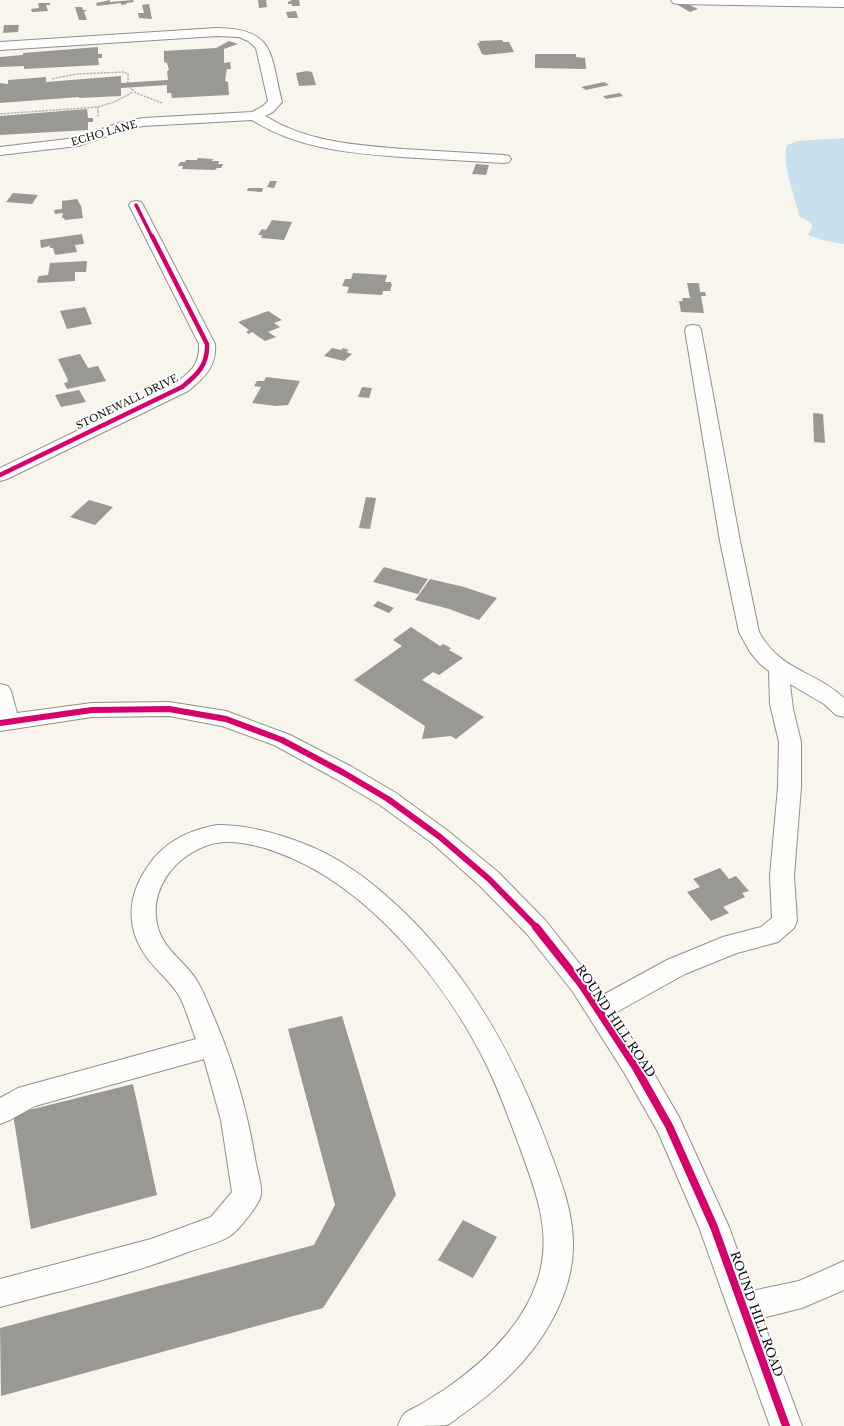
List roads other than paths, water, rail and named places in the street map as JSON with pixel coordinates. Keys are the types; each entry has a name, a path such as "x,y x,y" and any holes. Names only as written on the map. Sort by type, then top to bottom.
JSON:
{"street":[{"path":"677,0 844,3"},
{"path":"0,46 217,32 240,33 256,40 262,47 274,99 272,106 255,116 291,136 311,142 371,150 504,159"},
{"name":"ECHO LANE","path":"0,151 78,142 124,126 143,122 255,116"},
{"name":"STONEWALL DRIVE","path":"0,475 182,386 195,377 204,367 208,354 206,344 136,205"},
{"path":"694,330 730,541 749,632 753,641 764,656 780,670 816,687 839,704 844,710"},
{"path":"598,1010 676,967 732,944 769,935 784,921 782,906 781,855 790,786 790,740 783,714 779,687 780,670"},
{"name":"ROUND HILL ROAD","path":"0,691 4,723 92,710 169,709 226,719 282,740 344,773 388,799 440,837 489,879 536,928 582,985 635,1066 669,1126 714,1226 786,1426"},
{"path":"0,1293 158,1250 221,1226 247,1196 232,1110 212,1046 187,987 154,950 146,934 143,909 146,892 157,869 172,854 192,842 213,834 225,833 275,842 308,854 337,870 365,892 407,931 447,978 485,1035 512,1091 554,1203 559,1236 557,1264 544,1305 525,1337 484,1379 441,1412 414,1426"},
{"path":"0,1112 28,1096 212,1046"},
{"path":"743,1308 802,1294 844,1275"}],"water":[{"path":"844,138 844,244 825,241 808,235 812,227 811,223 800,217 789,180 786,152 787,145 797,141"}]}
